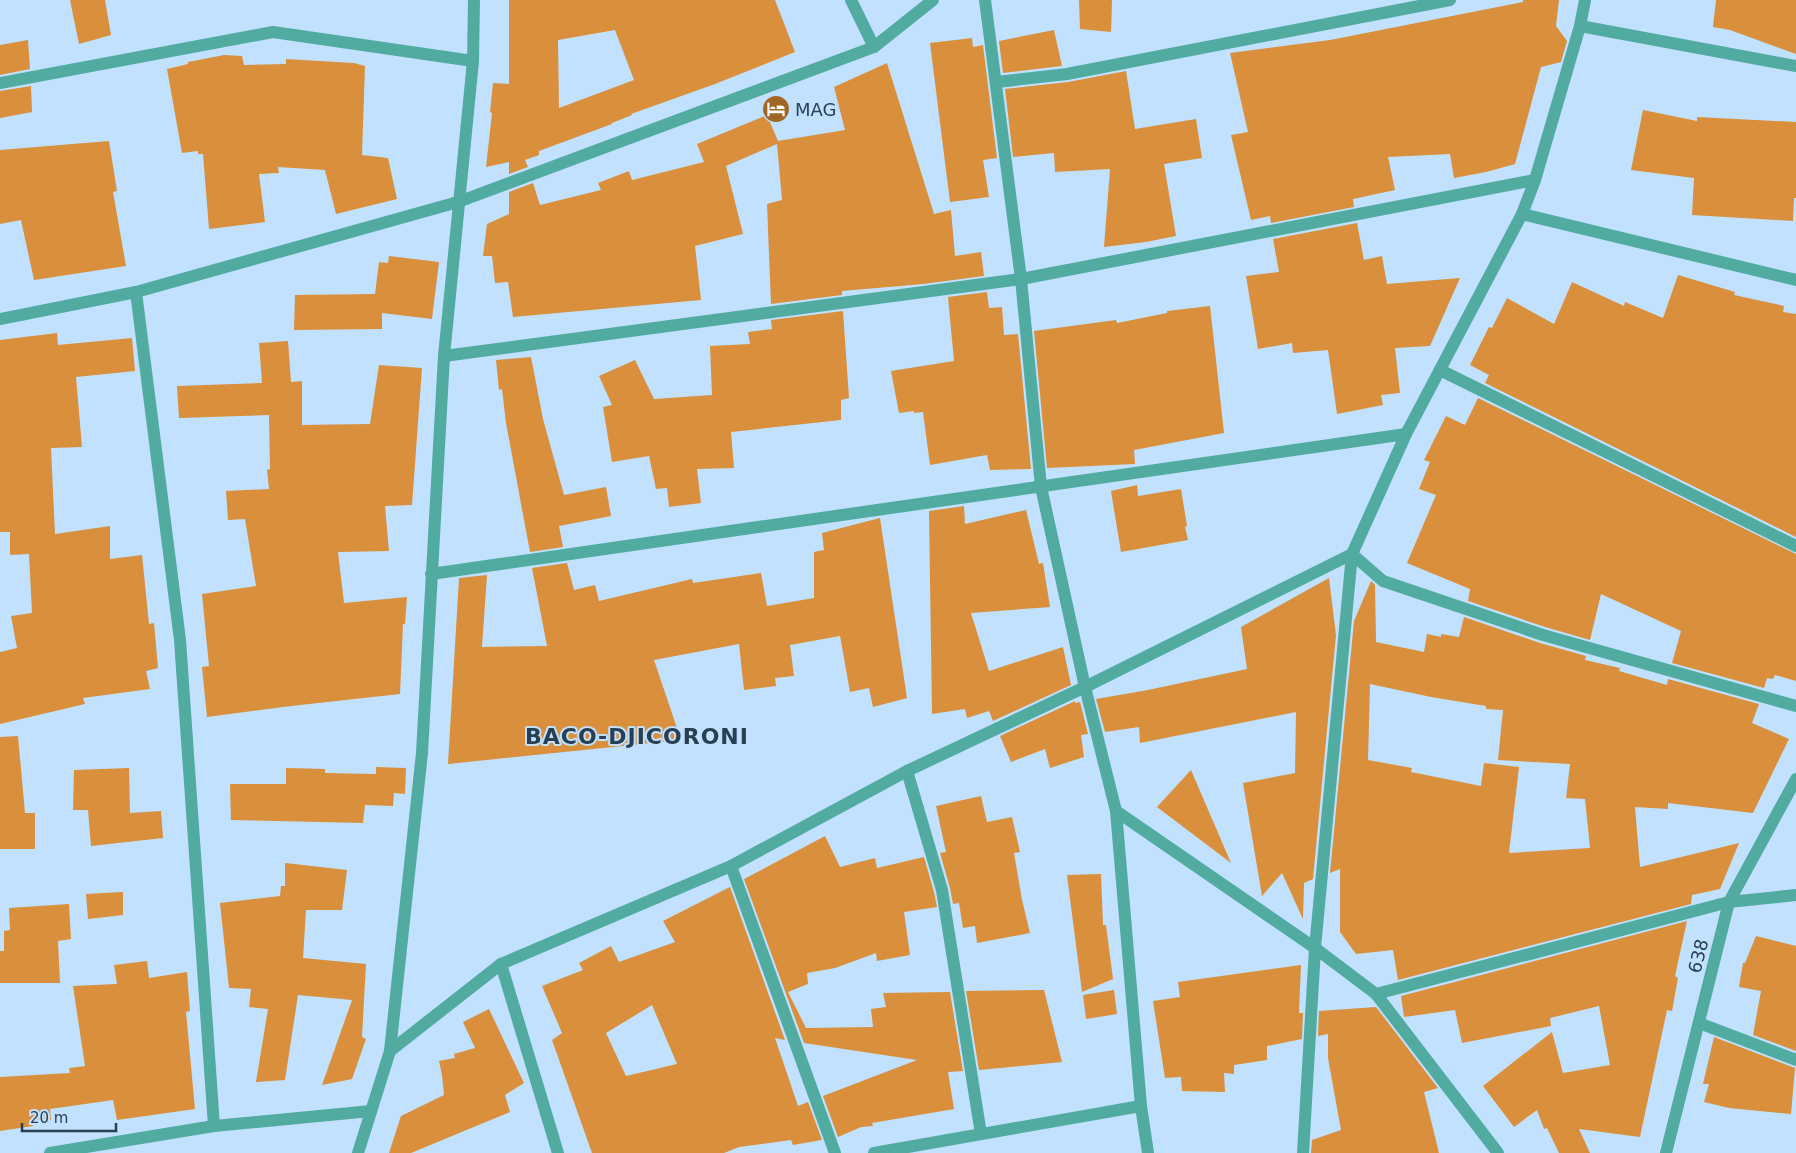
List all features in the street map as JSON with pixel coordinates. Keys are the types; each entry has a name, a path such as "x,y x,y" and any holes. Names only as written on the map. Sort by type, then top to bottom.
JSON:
{"street":[{"path":"358,1153 390,1051 422,753 444,356 473,61 474,0"},
{"path":"852,0 874,47"},
{"path":"0,319 136,292 458,202 874,47 933,0"},
{"path":"985,0 1021,279 1041,487 1085,688 1116,811 1141,1106 1148,1153"},
{"path":"997,82 1067,74 1450,0"},
{"path":"1303,1153 1315,948 1352,554 1406,434 1522,214 1535,180 1580,26 1585,0"},
{"path":"1580,26 1796,66"},
{"path":"0,83 273,32 473,61"},
{"path":"444,356 1021,279 1535,180"},
{"path":"1522,214 1796,280"},
{"path":"136,292 180,640 214,1126"},
{"path":"1440,370 1796,546"},
{"path":"431,574 1406,434"},
{"path":"390,1051 501,964 731,866 907,771 1085,688 1352,554"},
{"path":"1352,554 1382,581 1543,636 1796,706"},
{"path":"907,771 942,890 980,1134"},
{"name":"638","path":"1666,1153 1729,902 1796,779"},
{"path":"1116,811 1315,948 1376,994 1498,1153"},
{"path":"731,866 834,1153"},
{"path":"1376,994 1729,902 1796,895"},
{"path":"501,964 558,1153"},
{"path":"1699,1023 1796,1060"},
{"path":"874,1153 1141,1106"},
{"path":"50,1153 214,1126 371,1111"}],"building":[{"path":"70,0 105,0 111,35 79,44"},
{"path":"509,0 775,0 795,52 539,151 539,155 525,160 528,167 509,174 509,162 486,167 493,83 509,84","holes":["615,30 634,80 559,108 558,40"]},
{"path":"1079,0 1112,0 1111,32 1080,29"},
{"path":"1523,0 1559,0 1556,26 1567,41 1561,62 1541,67 1515,164 1454,178 1450,154 1388,157 1395,190 1353,199 1354,207 1271,223 1270,216 1251,220 1231,135 1248,132 1230,53 1330,40 1523,2"},
{"path":"1716,0 1796,0 1796,54 1730,30 1713,27"},
{"path":"1054,30 1062,66 1003,73 999,41"},
{"path":"972,38 973,47 983,45 997,158 983,160 989,197 950,202 930,43"},
{"path":"28,40 30,69 0,75 0,45"},
{"path":"224,55 242,56 244,65 286,64 286,59 354,63 365,66 362,155 388,158 397,199 336,214 325,170 278,167 279,173 259,174 265,222 209,229 203,154 198,154 198,151 182,153 167,69 188,64 188,62"},
{"path":"887,63 934,214 951,210 955,256 981,252 984,276 923,284 842,291 842,295 771,304 767,204 782,200 777,144 726,166 743,234 695,246 701,300 513,317 508,282 495,283 492,256 483,256 487,224 509,214 509,192 533,183 540,205 601,190 598,183 629,171 632,180 704,162 697,144 767,115 778,141 845,130 834,87"},
{"path":"1126,71 1135,129 1196,119 1202,158 1164,164 1176,236 1104,247 1110,169 1055,172 1054,153 1013,157 1005,89 1068,82"},
{"path":"31,86 32,112 0,118 0,91"},
{"path":"1643,110 1697,121 1697,117 1796,122 1796,198 1794,198 1793,221 1692,215 1694,178 1631,170"},
{"path":"109,141 117,191 113,192 126,266 34,280 21,220 0,224 0,150"},
{"path":"1357,223 1364,260 1382,256 1387,284 1460,278 1430,346 1395,348 1400,393 1381,395 1383,405 1337,414 1328,350 1293,353 1292,343 1258,349 1246,276 1279,272 1273,239"},
{"path":"389,256 439,262 432,319 382,313 382,329 294,330 295,295 375,294 379,262 388,263"},
{"path":"1678,275 1735,292 1734,295 1784,306 1783,312 1796,314 1796,537 1485,383 1489,375 1470,365 1489,327 1492,328 1507,298 1554,324 1572,282 1624,306 1625,302 1663,318"},
{"path":"987,292 989,308 1002,307 1004,335 1018,334 1031,469 990,470 987,455 930,465 923,412 899,413 891,371 954,361 948,297"},
{"path":"1210,306 1224,433 1134,450 1135,464 1047,468 1034,331 1116,320 1117,323 1167,313 1167,311"},
{"path":"843,311 849,398 841,400 841,420 731,432 734,468 697,469 701,503 669,507 667,488 656,489 649,456 612,462 603,407 612,405 599,376 635,360 654,399 712,395 710,346 750,344 748,332 772,329 771,320"},
{"path":"57,333 58,345 132,338 135,371 76,377 82,447 51,448 55,534 110,526 110,559 142,555 149,624 154,623 158,668 146,671 150,689 83,698 85,704 0,724 0,652 17,648 11,616 32,613 29,554 10,555 10,532 0,532 0,340"},
{"path":"288,341 291,382 302,381 302,425 370,424 379,365 422,368 412,505 385,506 389,551 338,552 344,603 407,597 405,624 403,624 400,694 207,717 202,667 209,666 202,594 256,586 245,519 228,520 226,491 269,489 267,470 270,469 269,415 179,418 177,386 262,383 259,343"},
{"path":"531,357 543,419 564,495 606,487 611,516 559,526 563,547 530,552 506,423 502,389 499,390 496,360"},
{"path":"1478,398 1796,554 1796,681 1775,675 1773,679 1767,678 1764,688 1672,663 1681,631 1601,594 1590,640 1468,601 1470,589 1407,563 1436,495 1419,489 1430,462 1424,460 1446,416 1465,425"},
{"path":"1137,485 1138,496 1181,489 1188,540 1121,552 1111,491"},
{"path":"964,506 965,524 1026,510 1039,564 1043,563 1050,607 971,613 989,671 1063,647 1071,685 993,721 989,711 967,718 965,709 932,714 929,511"},
{"path":"880,518 907,698 873,707 869,688 850,692 840,636 790,645 794,676 775,678 776,686 744,690 739,644 654,660 681,740 448,764 459,578 487,575 482,647 547,646 532,568 567,563 574,590 595,585 599,601 692,579 693,583 761,573 767,606 814,598 814,552 824,550 822,533"},
{"path":"1329,578 1336,635 1313,879 1304,883 1303,919 1282,873 1262,896 1243,783 1295,773 1296,712 1140,743 1139,727 1105,732 1096,699 1247,669 1241,627"},
{"path":"1371,581 1375,585 1376,642 1424,652 1427,634 1441,637 1441,634 1459,637 1464,617 1540,643 1586,656 1585,660 1620,668 1619,671 1667,685 1668,679 1759,704 1752,723 1789,739 1753,813 1668,803 1668,809 1635,807 1640,867 1739,843 1720,889 1692,895 1691,904 1398,980 1393,950 1356,954 1340,932 1340,869 1330,873 1354,621","holes":["1370,684 1486,706 1486,709 1503,710 1498,760 1570,764 1566,798 1585,799 1590,848 1509,853 1519,767 1484,763 1481,786 1411,772 1412,768 1368,760"]},
{"path":"1075,701 1075,703 1080,702 1088,734 1081,735 1084,757 1050,768 1045,749 1011,762 1000,736"},
{"path":"18,736 25,813 35,813 35,849 0,849 0,737"},
{"path":"376,767 406,768 405,794 394,793 393,806 365,805 363,823 231,820 230,784 286,784 286,768 325,769 325,773 376,774"},
{"path":"129,768 130,813 161,811 163,838 91,846 88,810 73,810 74,770"},
{"path":"1191,770 1231,863 1157,807"},
{"path":"981,796 987,822 1012,817 1020,852 1014,853 1030,933 977,943 975,926 963,928 959,903 953,904 940,853 946,852 936,806"},
{"path":"825,836 840,867 875,858 877,868 924,857 937,907 904,912 910,955 877,961 876,953 835,968 807,973 808,984 788,992 806,1028 873,1027 871,1009 886,1007 883,993 950,992 963,1071 948,1072 954,1109 872,1123 873,1126 861,1127 838,1137 823,1096 917,1060 804,1043 744,879"},
{"path":"285,863 347,870 342,910 306,910 303,958 366,964 362,1037 366,1039 352,1079 322,1085 352,1000 298,995 285,1080 256,1082 268,1009 249,1007 251,989 229,988 220,903 280,896 281,886 285,886"},
{"path":"1101,874 1103,925 1106,925 1113,979 1082,992 1067,875"},
{"path":"730,887 785,1040 775,1038 798,1106 808,1102 822,1140 793,1145 791,1140 739,1147 724,1153 592,1153 552,1040 562,1033 542,986 583,970 579,963 611,946 619,962 675,942 663,921","holes":["652,1005 677,1064 626,1076 606,1033"]},
{"path":"123,892 123,915 88,919 86,894"},
{"path":"69,904 71,939 58,941 60,983 0,983 0,951 4,951 4,931 10,930 9,908"},
{"path":"1687,921 1675,976 1678,978 1672,1011 1667,1010 1640,1137 1579,1129 1590,1153 1559,1153 1547,1128 1544,1129 1537,1110 1514,1127 1483,1086 1552,1032 1563,1073 1610,1065 1599,1006 1550,1018 1551,1026 1462,1043 1455,1010 1404,1017 1401,996"},
{"path":"1756,936 1796,946 1796,1051 1753,1035 1761,991 1739,987 1743,963 1745,963"},
{"path":"147,961 149,978 187,972 190,1011 186,1012 195,1109 117,1120 113,1100 50,1109 51,1120 33,1122 33,1126 0,1131 0,1077 70,1073 69,1068 85,1066 73,986 117,984 114,965"},
{"path":"1301,965 1299,1013 1303,1013 1302,1039 1267,1046 1267,1060 1234,1065 1234,1074 1224,1073 1225,1092 1182,1091 1181,1077 1165,1078 1153,1001 1180,997 1178,982"},
{"path":"1044,990 1062,1062 979,1070 966,991"},
{"path":"1114,990 1117,1014 1086,1019 1083,995"},
{"path":"1376,1007 1438,1088 1424,1092 1439,1153 1311,1153 1312,1140 1341,1130 1328,1058 1328,1034 1318,1036 1319,1011"},
{"path":"489,1009 524,1083 505,1095 510,1112 411,1153 389,1153 401,1116 444,1095 439,1061 455,1058 454,1054 475,1048 463,1022"},
{"path":"1714,1037 1795,1068 1791,1114 1729,1108 1704,1102 1709,1084 1703,1084"}],"place":[{"name":"MAG","path":"776,109"}],"district":[{"name":"BACO-DJICORONI","path":"637,736"}]}
